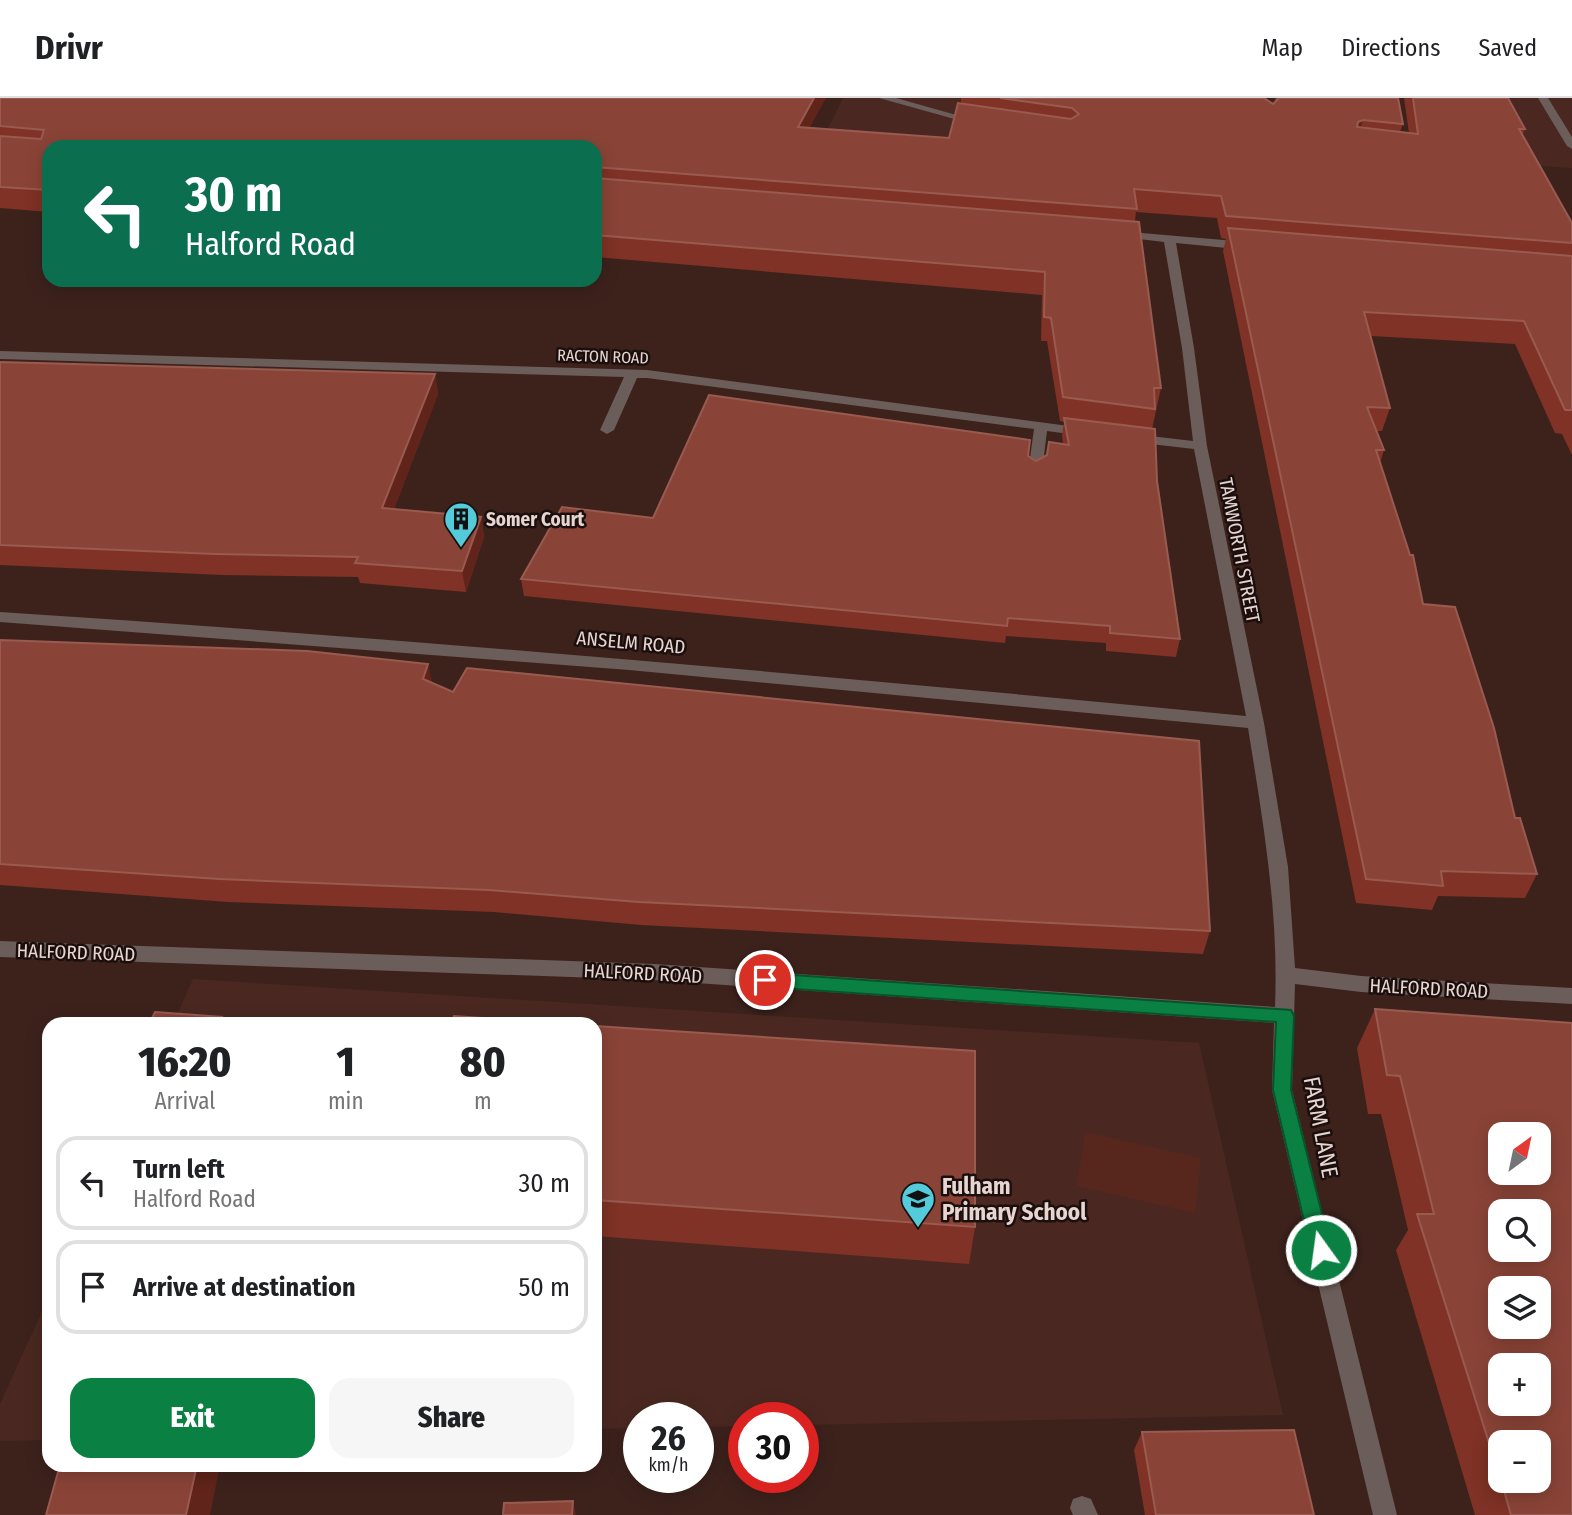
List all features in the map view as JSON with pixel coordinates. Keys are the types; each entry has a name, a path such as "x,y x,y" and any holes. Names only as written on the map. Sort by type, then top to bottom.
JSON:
{"street":[{"path":"884,98 956,119 994,124"},
{"path":"916,106 925,98"},
{"path":"1544,98 1572,146"},
{"path":"1101,233 1267,247"},
{"name":"TAMWORTH STREET","path":"1169,238 1188,348 1200,446 1256,723 1279,867"},
{"name":"RACTON ROAD","path":"0,355 632,373 1094,433"},
{"path":"607,430 632,373"},
{"path":"1035,472 1041,427"},
{"path":"1120,436 1200,446"},
{"name":"ANSELM ROAD","path":"0,617 259,633 652,664 1256,723"},
{"name":"FARM LANE","path":"1279,867 1286,975 1282,1090 1385,1515"},
{"name":"HALFORD ROAD","path":"0,949 654,972 1285,1016"},
{"name":"HALFORD ROAD","path":"1286,975 1361,984 1572,996"}],"shaded area":[{"path":"843,98 1258,98 1255,174 824,137"},
{"path":"1413,98 1572,98 1572,168 1425,158"},
{"name":"Fulham Primary School","path":"193,979 1199,1043 1283,1415 819,1425 819,1402 728,1402 728,1426 714,1427 714,1402 623,1402 623,1428 602,1429 602,1017 176,1017"},
{"path":"1085,1132 1201,1158 1195,1213 1077,1186"},
{"path":"42,1311 42,1440 0,1441 0,1404"}],"building":[{"path":"0,98 814,98 798,127 949,138 958,103 1071,119 1079,114 1072,108 1000,98 1264,98 1273,104 1279,98 1398,98 1403,124 1363,120 1358,122 1357,127 1418,134 1413,98 1508,98 1525,129 1519,129 1572,223 1572,243 1226,216 1221,196 1134,189 1137,209 602,168 602,140 42,140 42,190 0,187 0,136 41,139 44,130 0,126"},
{"path":"602,179 1139,222 1161,388 1154,388 1155,409 1063,397 1051,318 1044,317 1045,272 602,236"},
{"path":"1228,228 1572,256 1572,410 1565,410 1524,321 1364,312 1390,408 1367,407 1384,450 1376,450 1410,555 1413,555 1423,604 1455,607 1494,728 1515,818 1520,818 1537,874 1441,871 1443,886 1366,879"},
{"path":"0,362 435,374 382,508 481,517 462,571 355,563 358,557 0,545"},
{"path":"709,395 1030,440 1028,456 1036,461 1047,455 1049,442 1069,445 1064,418 1155,429 1157,481 1180,639 1110,633 1110,626 1008,618 1007,626 521,579 562,507 653,518"},
{"path":"0,640 307,651 428,664 423,679 453,692 467,668 1199,741 1210,931 639,902 489,890 219,879 0,864"},
{"path":"1375,1009 1572,1023 1572,1515 1511,1515 1505,1493 1551,1493 1551,1430 1488,1430 1488,1440 1417,1214 1434,1214 1400,1076 1387,1075"},
{"path":"155,1012 222,1017 152,1017"},
{"path":"602,1026 975,1051 975,1227 602,1200"},
{"path":"1294,1430 1314,1515 1156,1515 1142,1432"},
{"path":"58,1472 195,1472 186,1515 46,1515"},
{"path":"573,1501 572,1515 503,1515 504,1503"}],"place":[{"name":"Somer Court","path":"461,549"},
{"name":"Fulham Primary School","path":"918,1229"}],"route":[{"path":"765,980 1285,1016 1282,1090 1321,1250"}]}
